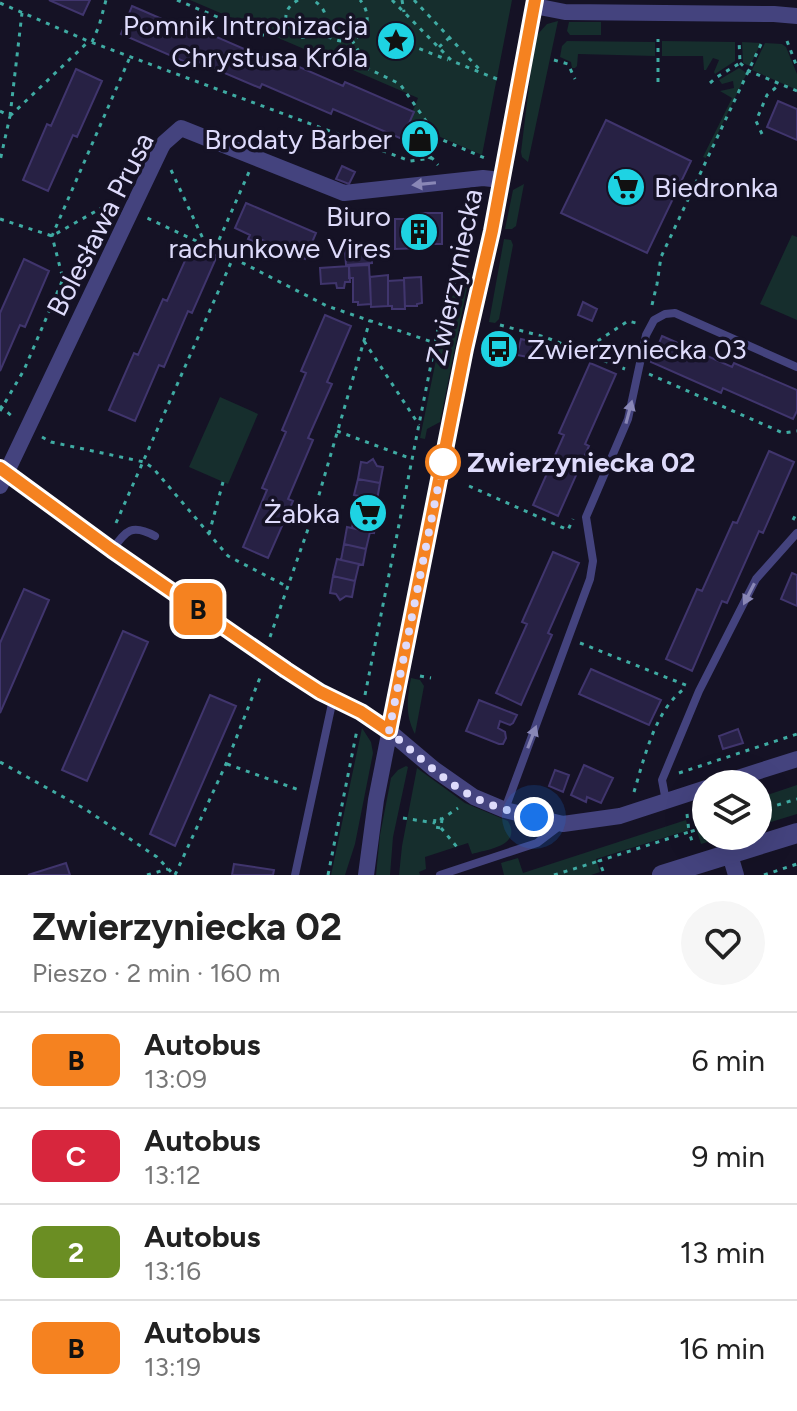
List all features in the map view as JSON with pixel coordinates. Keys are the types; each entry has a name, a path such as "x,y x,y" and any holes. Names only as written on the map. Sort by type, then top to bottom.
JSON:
{"street":[{"path":"534,3 565,12 706,7 797,16"},
{"name":"Zwierzyniecka","path":"366,875 389,731 534,3"},
{"name":"Bolesława Prusa","path":"2,476 41,403 161,148 181,128 344,193 483,178 501,180"},
{"path":"2,476 112,542 286,670 389,731 469,795 505,810 563,824 620,816 692,793"},
{"path":"763,770 797,759"},
{"name":"Zwierzyniecka","path":"354,875 376,800"},
{"path":"662,875 797,833"},
{"path":"730,855 736,875"}],"lane":[{"path":"505,810 590,579 593,561 586,517 628,419 646,335 654,320 675,313 797,367"},
{"path":"112,542 133,529 155,536"},
{"path":"666,801 663,778 699,691 756,579 797,533"},
{"path":"295,875 333,699"},
{"path":"440,875 537,843 563,824"}],"path":[{"path":"10,116 90,42 99,26 106,0"},
{"path":"177,0 260,35 272,35 289,29"},
{"path":"198,9 202,0"},
{"path":"298,0 287,10 286,23 293,34 306,38 319,32 324,23 324,12 313,0"},
{"path":"319,32 346,41 365,30 368,17 360,0"},
{"path":"392,0 452,61"},
{"path":"402,0 404,12"},
{"path":"414,0 483,73"},
{"path":"0,3 90,42 410,161 432,158 443,173"},
{"path":"0,161 10,116 22,13"},
{"path":"439,47 449,38"},
{"path":"658,39 658,82"},
{"path":"352,40 369,69 400,84 438,138 487,159 477,165"},
{"path":"739,40 740,63 749,71 797,91"},
{"path":"787,41 797,67"},
{"path":"410,45 504,81"},
{"path":"16,421 1,408 24,370 63,279 52,236 130,57"},
{"path":"554,60 568,64 575,79"},
{"path":"710,83 740,63"},
{"path":"762,134 756,121 767,95 779,85"},
{"path":"0,111 10,116"},
{"path":"429,159 438,138"},
{"path":"161,148 205,245"},
{"path":"215,249 255,158"},
{"path":"0,219 52,236 112,202 119,206"},
{"path":"143,217 215,249 327,306 435,343"},
{"path":"365,695 443,304 469,257"},
{"path":"112,542 233,258"},
{"path":"267,646 314,512 370,320"},
{"path":"581,352 628,321 639,324"},
{"path":"500,325 545,337 629,370"},
{"path":"363,341 419,425"},
{"path":"643,372 783,433 797,431"},
{"path":"337,431 412,459"},
{"path":"39,435 51,442 144,462 153,468 228,556 288,587"},
{"path":"209,534 223,482"},
{"path":"569,638 699,691"},
{"path":"412,674 431,678"},
{"path":"0,762 85,809 157,857 174,875 226,764 261,675"},
{"path":"328,875 359,724"},
{"path":"663,778 797,734"},
{"path":"226,764 303,791"},
{"path":"772,807 797,799"},
{"path":"687,813 692,842"},
{"path":"403,818 435,823"},
{"path":"441,828 442,819 435,818 434,827 441,828 457,847"},
{"path":"554,875 692,831"},
{"path":"599,861 603,871"},
{"path":"764,875 797,864"},
{"path":"147,875 168,869"}],"green space":[{"path":"190,0 512,0 482,155 408,123 418,98"},
{"path":"558,21 528,162 521,152 537,35 547,24"},
{"path":"569,22 601,22 601,35 570,35 567,31"},
{"path":"567,41 655,42 655,56 578,54 577,66 572,68 571,62 560,57 562,46"},
{"path":"662,41 735,42 735,61 715,74 719,60 713,58 704,70 703,56 662,56"},
{"path":"742,42 761,43 750,66 743,63"},
{"path":"765,43 786,47 797,74 797,90 752,70"},
{"path":"739,68 747,73 706,158 703,157 732,98 720,91 734,88 733,81 722,84 719,80"},
{"path":"524,184 516,226 505,229 513,190"},
{"path":"792,235 797,237 797,320 760,304"},
{"path":"504,239 511,240 513,245 499,319 495,323 489,322"},
{"path":"468,273 440,422 427,429 425,439 420,438 446,311"},
{"path":"220,397 258,414 228,484 189,467"},
{"path":"411,678 420,680 424,686 415,734 408,707"},
{"path":"362,728 371,742 373,753 355,844 345,875 331,875"},
{"path":"406,766 393,837 390,875 376,875 391,778"},
{"path":"417,768 465,803 508,821 511,836 502,845 472,854 468,843 425,857 426,869 419,872 420,875 399,875"},
{"path":"797,785 797,814 772,822 772,793"},
{"path":"686,820 689,830 596,859 600,872 591,875 504,875 501,863 518,858 523,873"}],"building":[{"path":"49,0 90,0 83,15"},
{"path":"132,6 201,36 203,31 272,61 274,56 343,86 345,82 414,112 402,139 333,109 331,114 262,84 260,88 192,59 190,64 121,34"},
{"path":"76,69 102,81 48,191 23,180 47,124 51,126"},
{"path":"778,101 797,109 797,140 767,127"},
{"name":"Biedronka","path":"606,120 691,161 647,253 561,213"},
{"path":"408,124 435,135 428,150 402,139"},
{"path":"342,166 355,172 349,184 336,179"},
{"path":"246,203 316,233 305,259 291,253 289,258 282,254 284,250 258,238 255,242 248,239 250,235 235,228"},
{"name":"Biuro rachunkowe Vires","path":"420,213 442,213 442,244 395,249 395,219 420,219"},
{"path":"192,245 217,256 192,313 188,311 164,367 159,365 135,421 109,410 134,353 138,355 163,299 167,301"},
{"path":"371,248 372,263 346,265 345,251"},
{"path":"24,259 49,271 25,327 20,325 0,371 0,313"},
{"path":"369,265 371,304 358,305 358,302 353,302 353,278 349,278 349,266"},
{"path":"349,266 350,282 345,282 344,288 337,288 336,283 321,284 320,268"},
{"path":"388,275 388,306 371,307 370,277"},
{"path":"421,277 422,303 405,306 404,278"},
{"path":"404,280 405,309 392,309 388,306 388,281"},
{"path":"583,302 597,309 592,321 578,315"},
{"path":"325,315 351,326 327,382 332,384 308,438 313,440 288,499 293,501 268,558 243,547 267,490 262,488 286,432 282,430 306,373 301,371"},
{"path":"662,336 732,367 734,363 797,390 797,411 793,419 723,388 721,393 651,362"},
{"path":"521,339 538,343 534,358 517,355"},
{"path":"590,363 616,374 558,516 533,505 564,435 559,433"},
{"path":"769,451 794,462 763,533 759,531 727,603 722,601 692,671 666,659 697,589 702,591"},
{"path":"373,459 377,466 383,467 380,483 358,479 361,462 367,463"},
{"path":"358,479 380,483 377,500 354,495"},
{"path":"358,496 380,500 377,517 355,512"},
{"path":"355,512 377,517 374,533 352,528"},
{"path":"347,527 370,532 366,549 344,544"},
{"path":"344,544 366,549 363,565 341,560"},
{"path":"553,552 579,563 521,705 496,693 527,624 522,622"},
{"path":"337,559 359,564 355,581 333,576"},
{"path":"792,573 797,575 797,606 781,599"},
{"path":"333,576 355,581 352,597 346,596 340,600 336,594 330,593"},
{"path":"24,589 49,600 0,713 0,643"},
{"path":"123,631 148,642 87,781 62,770"},
{"path":"591,669 661,700 649,725 579,694"},
{"path":"210,695 236,706 175,846 150,834"},
{"path":"479,700 517,715 510,725 500,721 498,728 505,732 506,738 503,744 466,731"},
{"path":"738,729 743,743 723,749 719,736"},
{"path":"584,765 613,778 601,803 587,797 586,802 571,795"},
{"path":"555,770 569,775 563,792 549,786"},
{"path":"66,863 70,875 28,875"},
{"path":"234,864 274,870 273,875 232,875"}],"bus line":[{"name":"B","path":"0,468 286,670 389,731 465,349 492,231 535,0"}],"place":[{"name":"Pomnik Intronizacja Chrystusa Króla","path":"396,41"},
{"name":"Brodaty Barber","path":"420,139"},
{"name":"Biedronka","path":"626,187"},
{"name":"Biuro rachunkowe Vires","path":"419,232"},
{"name":"Zwierzyniecka 03","path":"499,349"},
{"name":"Zwierzyniecka 02","path":"443,462"},
{"name":"Żabka","path":"368,513"}],"route":[{"path":"443,462 389,731 469,795 505,810 534,817"}]}
